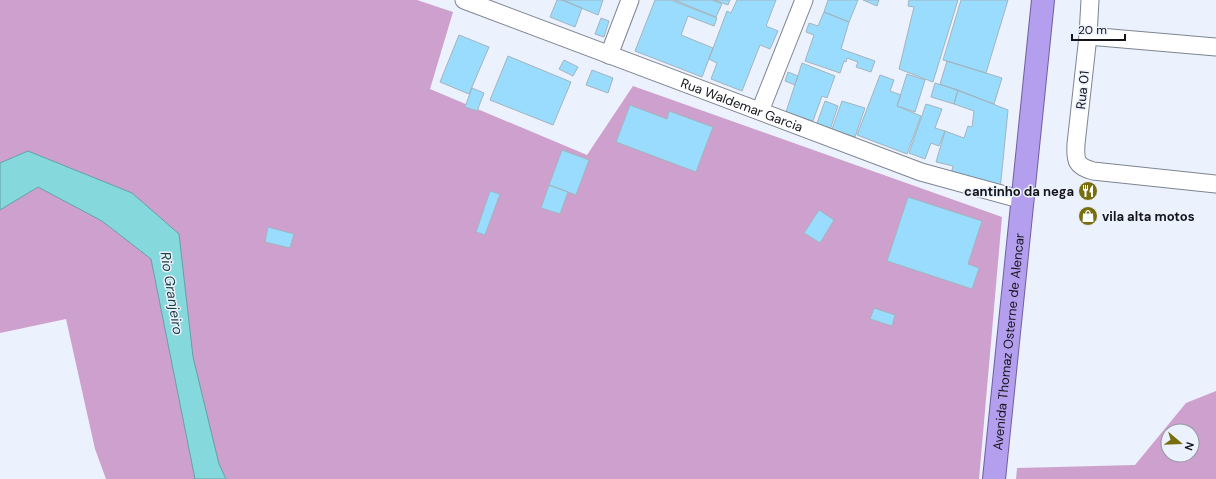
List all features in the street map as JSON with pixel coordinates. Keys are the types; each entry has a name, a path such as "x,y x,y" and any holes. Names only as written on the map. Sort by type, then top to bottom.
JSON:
{"highway":[{"name":"Avenida Thomaz Osterne de Alencar","path":"994,473 1043,0"}],"street":[{"name":"Rua Waldemar Garcia","path":"464,0 921,172 1023,202"},
{"path":"609,55 630,0"},
{"path":"760,111 804,0"},
{"name":"Rua 01","path":"1090,0 1088,36 1075,156 1077,162 1083,168 1093,171 1216,184"},
{"path":"1088,36 1216,47"}],"shaded area":[{"path":"0,0 417,0 453,12 430,89 587,155 633,86 1002,217 979,479 226,479 219,464 193,357 179,234 132,193 28,151 0,163"},
{"path":"38,187 102,221 151,259 195,479 106,479 95,449 66,319 0,333 0,210"},
{"path":"1216,391 1216,479 1016,479 1017,468 1135,465 1160,435 1160,463 1200,463 1200,423 1170,423 1186,403"}],"water":[{"name":"Rio Granjeiro","path":"28,151 132,193 179,234 193,357 219,464 226,479 195,479 151,259 102,221 38,187 0,210 0,163"}],"building":[{"path":"557,0 562,0 582,8 575,27 550,17"},
{"path":"562,0 603,0 598,15"},
{"path":"655,0 671,0 717,18 714,26 688,16 681,35 713,48 702,77 635,51"},
{"path":"674,0 712,0 722,4 716,17"},
{"path":"714,0 730,0 728,5"},
{"path":"737,0 776,0 766,26 778,31 770,49 760,45 742,91 711,79 717,63 709,59 727,11 731,13"},
{"path":"828,0 858,0 849,22 824,12"},
{"path":"863,0 879,0 877,6"},
{"path":"909,0 958,0 933,82 899,69 914,7 908,6"},
{"path":"961,0 1008,0 986,73 943,60"},
{"path":"824,12 849,22 841,49 875,61 871,72 856,67 858,62 847,58 846,62 844,61 840,73 805,61 814,35 806,32 809,23 818,26"},
{"path":"601,18 609,21 604,37 595,34"},
{"path":"459,35 489,47 469,94 440,82"},
{"path":"508,56 571,82 553,125 490,100"},
{"path":"564,60 578,67 573,76 559,69"},
{"path":"947,61 1002,78 994,104 940,84"},
{"path":"802,63 835,76 827,98 822,96 813,121 786,112"},
{"path":"592,70 613,78 608,93 586,85"},
{"path":"788,72 798,76 795,85 785,81"},
{"path":"907,74 925,80 915,112 897,106"},
{"path":"880,75 894,80 890,91 901,95 897,106 921,116 907,154 857,135"},
{"path":"935,83 958,90 954,104 931,97"},
{"path":"472,88 484,93 477,111 465,107"},
{"path":"958,90 1008,110 1000,190 951,174 953,166 936,162 945,131 964,138 968,126 972,127 974,111 954,104"},
{"path":"825,101 838,106 830,130 816,126"},
{"path":"842,101 865,108 855,137 832,129"},
{"path":"926,104 942,109 935,128 945,131 939,146 931,143 925,159 909,153"},
{"path":"630,105 667,119 669,111 713,127 696,172 616,142"},
{"path":"562,150 589,160 576,195 549,185"},
{"path":"549,185 568,192 560,214 541,208"},
{"path":"490,191 500,194 485,235 476,232"},
{"path":"908,197 982,221 968,264 979,268 972,289 887,261"},
{"path":"819,210 834,220 820,243 804,233"},
{"path":"268,227 294,234 290,248 265,242"},
{"path":"874,308 895,315 892,326 870,319"}],"place":[{"name":"cantinho da nega","path":"1088,191"},
{"name":"vila alta motos","path":"1088,216"}]}
